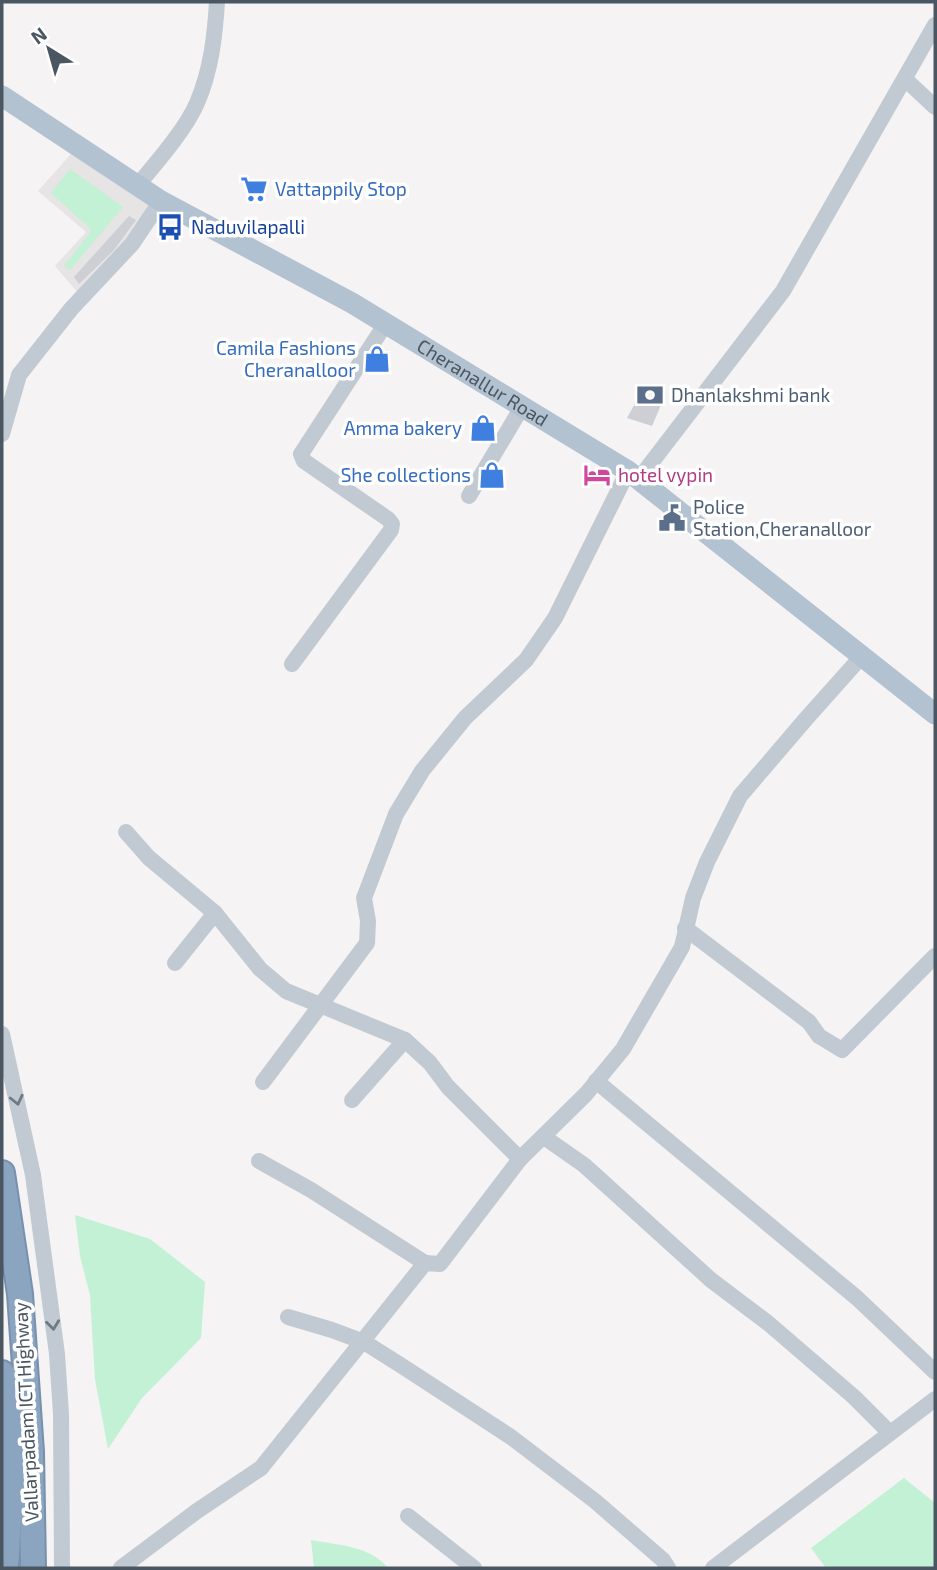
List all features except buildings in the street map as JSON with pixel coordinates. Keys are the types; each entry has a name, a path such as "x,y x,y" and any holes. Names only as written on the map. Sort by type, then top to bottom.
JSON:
{"highway":[{"name":"Vallarpadam ICT Highway","path":"2,1173 20,1294 32,1452 33,1568"},
{"name":"Vallarpadam ICT Highway","path":"2,1373 7,1418 9,1484 6,1568"}],"main road":[{"name":"Cheranallur Road","path":"2,96 161,201 352,303 633,475 935,714"}],"street":[{"path":"137,186 196,105 206,79 217,2"},
{"path":"263,1082 367,943 368,921 364,898 396,814 422,771 466,718 526,660 555,618 633,475 783,291 935,25"},
{"path":"905,79 935,107"},
{"path":"2,434 19,375 71,309 132,244 161,201"},
{"path":"292,664 391,530 392,524 388,519 304,461 301,454 386,323"},
{"path":"469,496 522,407"},
{"path":"259,1161 311,1190 425,1263 440,1264 520,1159 544,1137 623,1049 682,947 693,898 706,862 740,796 862,656"},
{"path":"126,832 149,858 215,913 260,969 286,991 405,1040 520,1159"},
{"path":"175,963 215,913"},
{"path":"685,928 809,1022 819,1036 842,1050 935,956"},
{"path":"2,1034 33,1175 57,1354 61,1414 62,1568"},
{"path":"352,1100 405,1040"},
{"path":"596,1081 857,1298 935,1372"},
{"path":"544,1137 584,1165 711,1280 768,1323 854,1397 890,1433"},
{"path":"121,1568 197,1511 261,1468 425,1263"},
{"path":"288,1317 364,1342 511,1437 595,1501 663,1560 668,1568"},
{"path":"713,1568 935,1399"},
{"path":"408,1516 474,1568"}],"shaded area":[{"path":"71,154 151,203 126,243 78,293 55,266 86,232 38,191"}],"green space":[{"path":"70,169 123,207 70,270 64,266 92,230 51,193"},
{"path":"75,1215 150,1239 205,1282 201,1338 142,1398 108,1449 95,1379 90,1295 80,1256"},
{"path":"904,1478 935,1503 935,1568 826,1568 811,1548"},
{"path":"311,1540 363,1551 388,1568 314,1568"}],"place":[{"name":"Vattappily Stop","path":"254,189"},
{"name":"Naduvilapalli","path":"170,227"},
{"name":"Camila Fashions Cheranalloor","path":"377,359"},
{"name":"Dhanlakshmi bank","path":"650,395"},
{"name":"Amma bakery","path":"483,428"},
{"name":"She collections","path":"492,475"},
{"name":"hotel vypin","path":"597,475"},
{"name":"Police Station,Cheranalloor","path":"672,518"}]}
